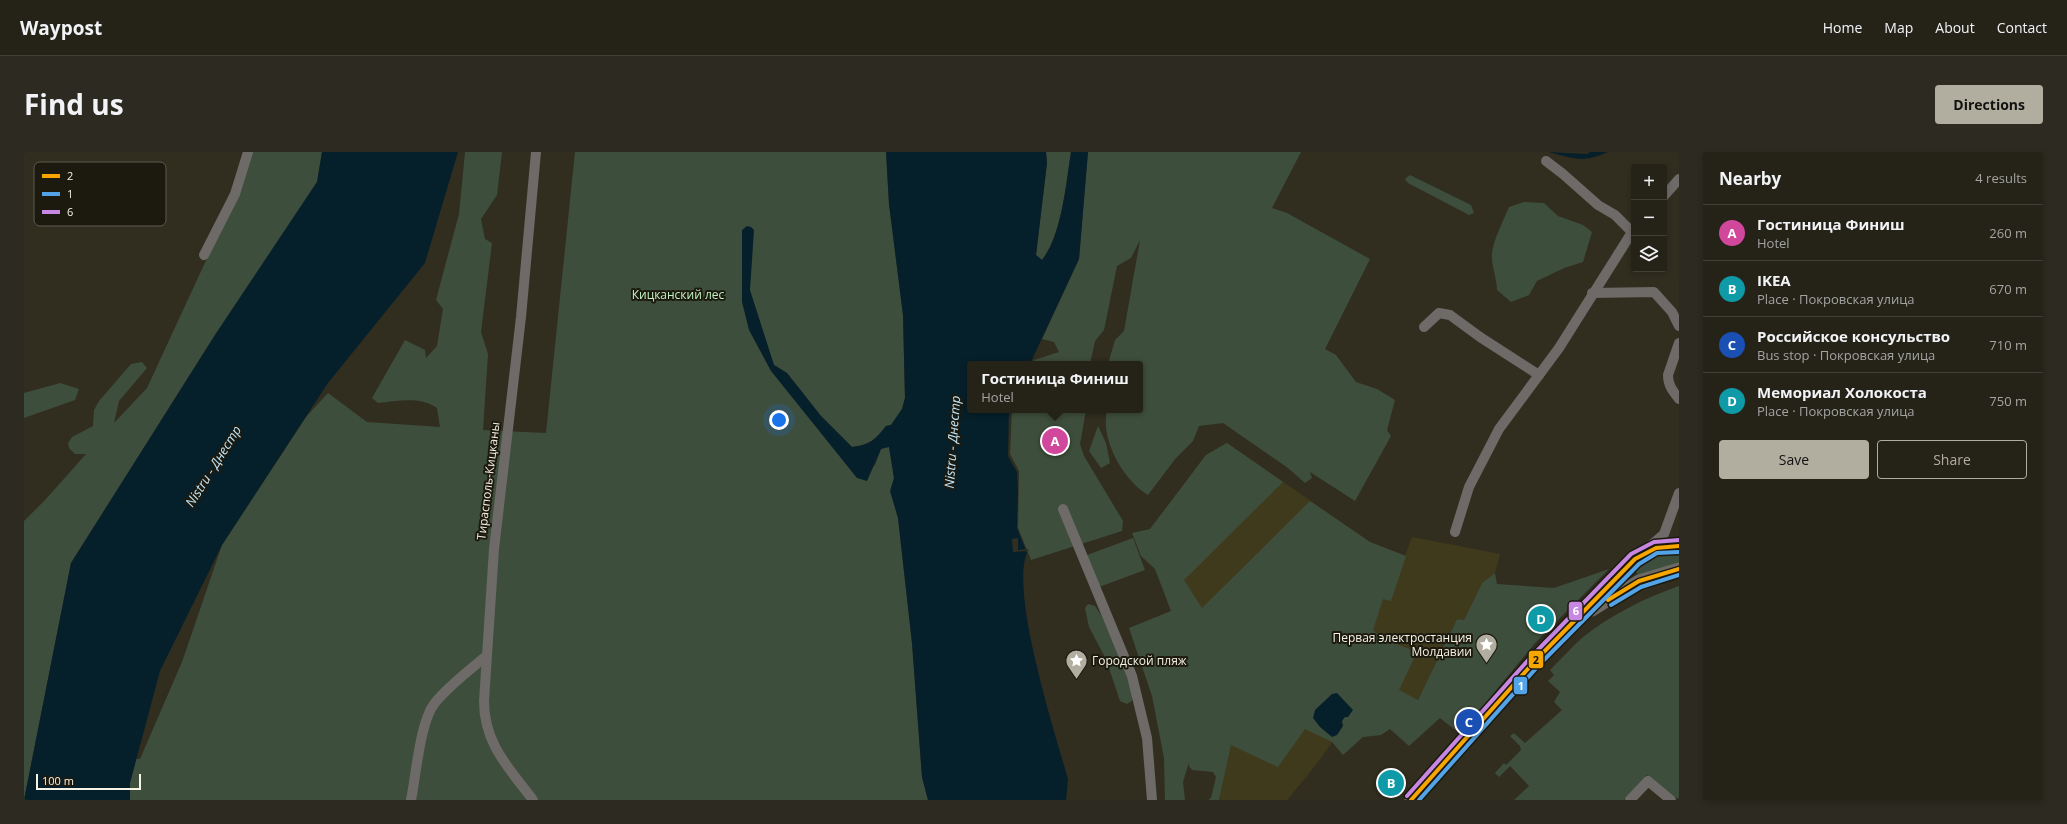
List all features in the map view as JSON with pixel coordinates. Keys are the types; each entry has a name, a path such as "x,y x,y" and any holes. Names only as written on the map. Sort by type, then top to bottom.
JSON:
{"main road":[{"path":"1410,800 1535,661 1628,566 1642,553 1658,546 1676,545"},
{"path":"1628,566 1631,576 1639,581"},
{"path":"1571,624 1639,581 1679,569"}],"street":[{"path":"204,255 235,194 248,152"},
{"name":"Тирасполь-Кицканы","path":"533,800 500,755 487,732 484,711 486,656 494,549 520,317 536,152"},
{"path":"1546,161 1598,205 1615,215 1631,228"},
{"path":"1667,194 1677,186"},
{"path":"1455,532 1470,487 1499,429 1539,375 1631,233"},
{"path":"1592,293 1654,292 1672,312 1679,326"},
{"path":"1424,327 1439,312 1450,315 1480,337 1539,375"},
{"path":"1679,343 1668,375 1670,388 1679,399"},
{"path":"1642,553 1664,534 1679,493"},
{"path":"1063,510 1132,676 1147,738 1152,800"},
{"path":"1664,534 1666,538 1676,545"},
{"path":"411,800 424,729 430,711 440,699 486,656"},
{"path":"1630,800 1648,781 1671,800"}],"shaded area":[{"path":"1227,443 1370,542 1405,556 1412,537 1500,554 1495,573 1482,583 1464,620 1457,619 1418,700 1378,681 1311,771 1287,800 1219,800 1245,674 1150,529 1206,455"}],"green space":[{"path":"249,152 322,152 317,182 215,335 71,563 24,800 24,521 46,499 86,454 75,454 69,448 68,443 72,437 93,426 94,410 99,401 131,364 142,362 147,368 119,401 114,423 147,388 234,200"},
{"name":"Кицканский лес","path":"465,152 502,152 497,195 481,219 485,239 492,243 481,332 488,354 483,430 546,433 575,152 886,152 889,204 903,315 905,398 902,409 891,425 886,426 872,441 864,445 852,447 821,416 787,373 774,365 857,478 875,465 881,449 889,446 894,478 891,491 898,518 912,643 922,777 928,800 130,800 130,783 136,759 140,759 182,662 222,545 306,417 328,393 367,422 440,427 437,408 431,404 408,400 378,403 372,398 405,340 425,350 426,358 437,346 443,309 436,300 459,214"},
{"path":"1046,152 1071,152 1059,223 1049,249 1042,260 1036,255 1047,163"},
{"path":"1088,152 1301,152 1272,208 1287,213 1370,259 1325,349 1336,355 1356,382 1377,389 1395,400 1387,430 1391,436 1355,501 1310,472 1312,478 1305,483 1288,468 1223,423 1199,426 1193,441 1176,458 1148,495 1139,488 1122,469 1110,446 1106,421 1107,413 1143,413 1143,361 1109,361 1115,340 1124,331 1140,240 1131,258 1117,266 1104,330 1095,341 1091,361 1034,361 1059,352 1054,342 1042,339 1079,259"},
{"path":"1410,175 1471,205 1474,213 1469,215 1408,183 1405,179"},
{"path":"1524,202 1544,203 1558,216 1583,225 1592,232 1583,262 1564,268 1537,281 1529,295 1511,302 1497,290 1492,263 1493,250 1509,207"},
{"path":"60,383 79,389 75,400 24,418 24,393"},
{"path":"1012,413 1085,413 1080,444 1084,456 1123,521 1122,531 1031,560 1018,528 1019,471 1010,454"},
{"path":"1098,426 1106,443 1110,463 1101,468 1089,451"},
{"path":"1227,443 1283,482 1184,580 1202,608 1310,501 1370,542 1406,556 1391,601 1383,599 1373,630 1383,639 1417,652 1399,690 1418,700 1457,619 1464,620 1482,583 1495,573 1497,584 1554,588 1609,569 1536,642 1460,734 1440,718 1409,746 1390,729 1381,735 1363,737 1343,755 1332,742 1305,729 1278,767 1231,745 1219,800 1208,800 1211,798 1216,777 1213,772 1192,770 1189,766 1189,762 1183,782 1185,800 1165,800 1164,758 1152,696 1129,628 1171,611 1155,569 1141,556 1132,533 1150,529 1206,455"},
{"path":"1133,538 1145,570 1099,587 1087,555"},
{"path":"1659,552 1679,552 1679,564 1639,576 1636,572 1636,568 1649,557"},
{"path":"1679,586 1679,800 1647,775 1624,800 1514,800 1529,786 1510,766 1499,777 1495,773 1504,763 1506,765 1521,750 1520,746 1510,736 1514,733 1525,743 1562,710 1554,702 1560,692 1548,681 1554,675 1550,670 1583,637 1605,621 1641,601"},
{"path":"1088,604 1095,606 1101,615 1133,687 1132,701 1127,704 1120,701 1106,659 1089,627 1085,608"}],"water":[{"name":"Nistru - Днестр","path":"322,152 458,152 425,263 328,383 222,545 160,671 130,783 130,800 24,800 71,563 215,335 317,182"},
{"name":"Nistru - Днестр","path":"886,152 1046,152 1047,163 1036,255 1042,260 1049,249 1059,223 1071,152 1088,152 1079,259 1031,361 967,361 967,413 1009,413 1008,456 1017,472 1017,528 1027,553 1023,572 1024,599 1036,664 1068,779 1066,800 928,800 922,777 912,643 898,518 890,491 894,478 889,447 881,449 867,481 857,478 771,371 749,330 742,302 742,230 747,226 754,230 750,290 774,365 787,373 821,416 852,447 864,445 872,441 886,426 891,425 902,409 905,398 903,315 889,204"},
{"path":"1549,152 1587,154 1590,152 1608,152 1592,158 1578,159"},
{"path":"1337,693 1353,710 1348,717 1345,717 1342,721 1343,726 1337,735 1332,737 1320,727 1313,718 1315,710 1332,694"}],"pier":[{"path":"1018,538 1018,550 1028,549 1029,551 1013,552 1012,539"}],"transit line":[{"name":"6","path":"1407,796 1531,657 1631,554 1654,542 1679,540"},
{"name":"2","path":"1411,800 1535,661 1635,559 1656,548 1679,546"},
{"name":"1","path":"1419,800 1539,665 1639,564 1657,553 1679,552"},
{"name":"2","path":"1608,600 1639,581 1679,569"},
{"name":"1","path":"1611,605 1641,587 1679,575"}],"place":[{"name":"Гостиница Финиш","path":"1055,441"},
{"name":"Мемориал Холокоста","path":"1541,619"},
{"name":"Первая электростанция Молдавии","path":"1487,664"},
{"name":"Городской пляж","path":"1077,680"},
{"name":"Российское консульство","path":"1469,722"},
{"name":"IKEA","path":"1391,783"}]}
